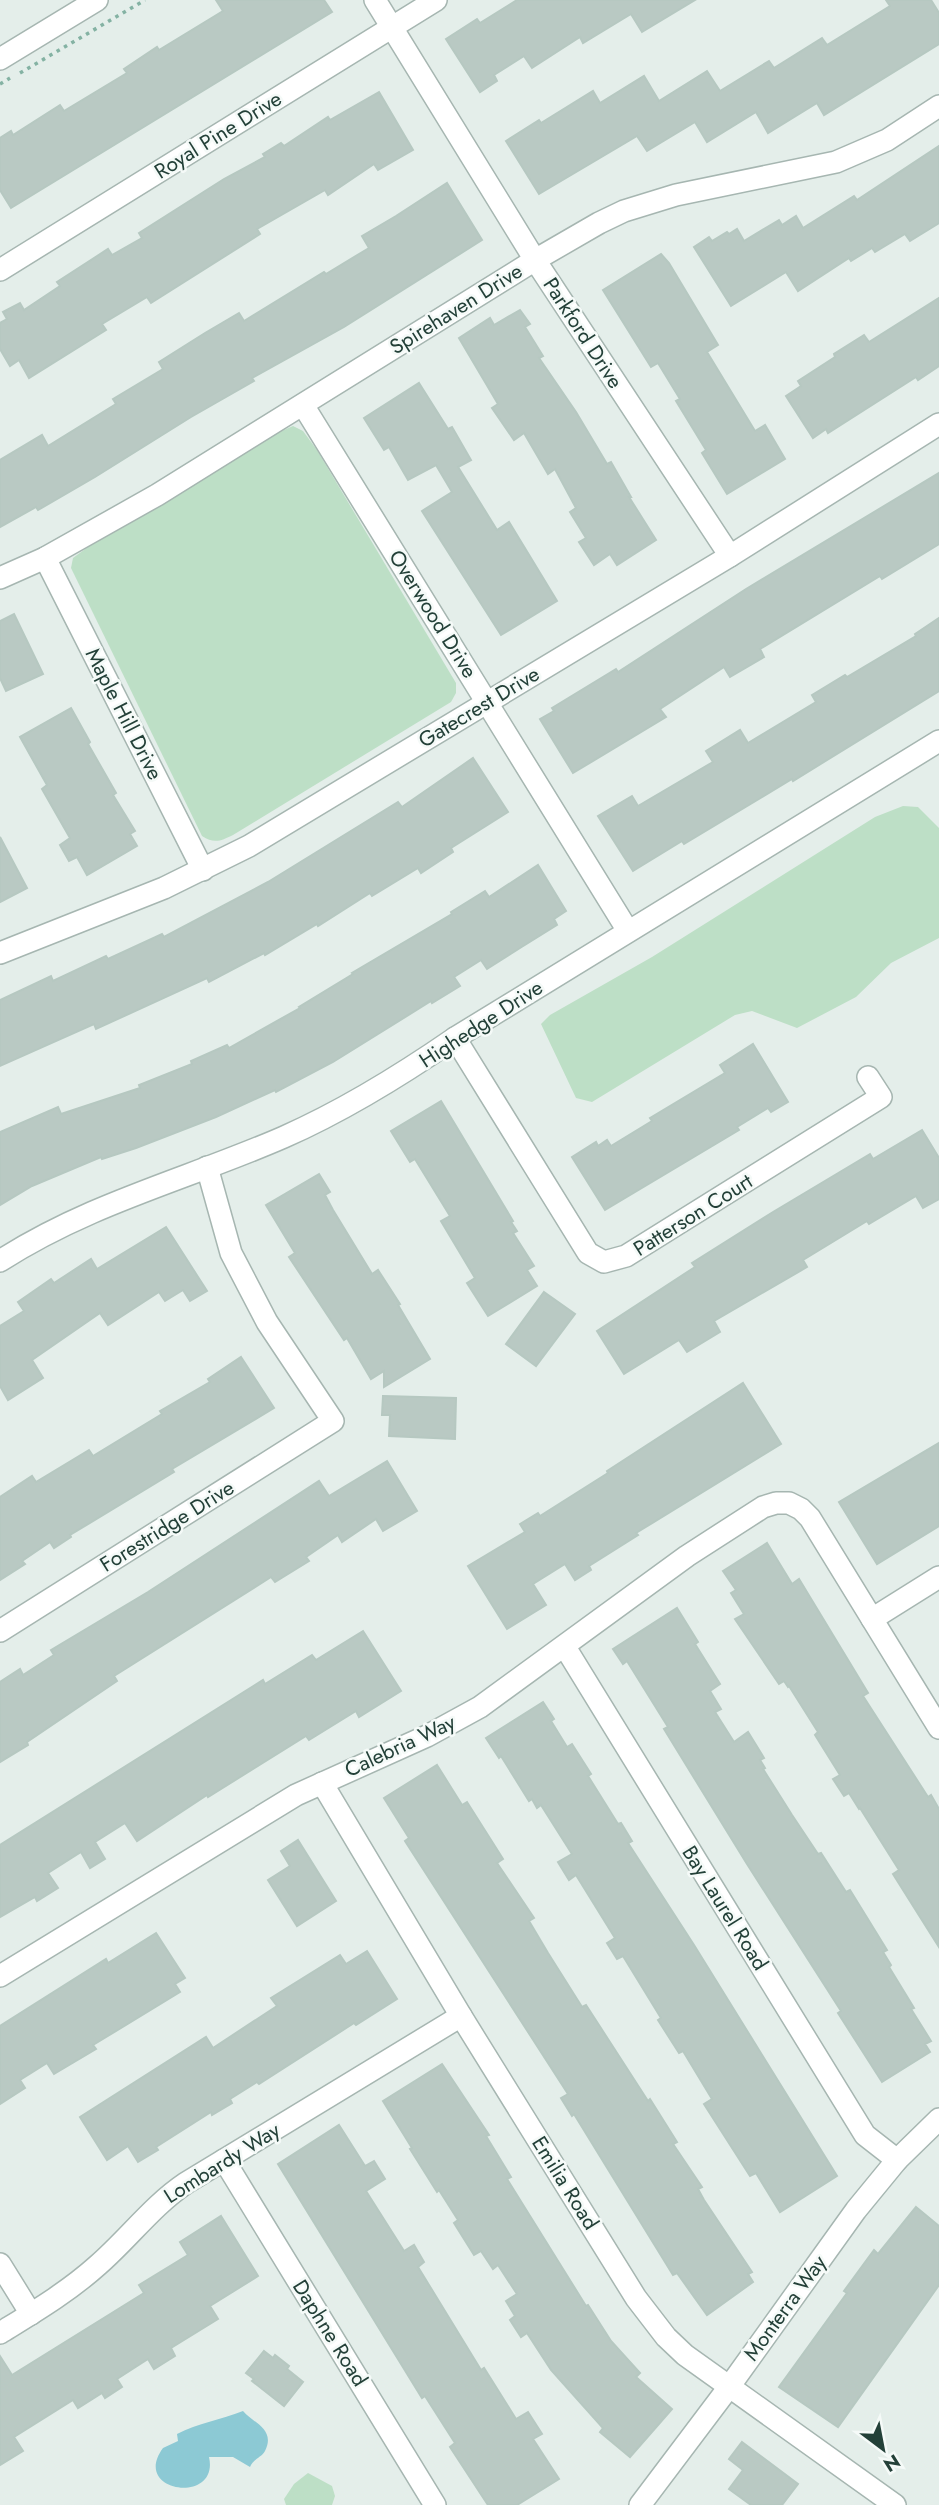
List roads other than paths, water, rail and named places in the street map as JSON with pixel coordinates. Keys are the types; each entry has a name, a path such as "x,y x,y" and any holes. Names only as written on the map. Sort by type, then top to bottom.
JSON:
{"street":[{"path":"0,59 97,0"},
{"name":"Parkford Drive","path":"375,0 535,260 730,556"},
{"name":"Royal Pine Drive","path":"0,270 436,0"},
{"name":"Spirehaven Drive","path":"0,578 45,558 157,495 535,260 624,211 677,195 836,162 887,139 939,106"},
{"name":"Overwood Drive","path":"303,405 628,931"},
{"name":"Gatecrest Drive","path":"0,953 164,888 250,846 730,556 939,424"},
{"name":"Maple Hill Drive","path":"45,558 203,870"},
{"name":"Highedge Drive","path":"0,1261 25,1245 96,1209 282,1138 328,1117 397,1078 455,1038 939,741"},
{"name":"Patterson Court","path":"455,1038 588,1252 604,1262 626,1256 881,1097 867,1077"},
{"name":"Forestridge Drive","path":"0,1631 333,1421 267,1322 232,1254 207,1167"},
{"name":"Calebria Way","path":"0,1976 267,1812 322,1783 456,1722 508,1689 712,1538 763,1507 789,1503 810,1518 872,1619"},
{"path":"939,1577 872,1619 939,1727"},
{"name":"Bay Laurel Road","path":"565,1647 865,2135 897,2160"},
{"name":"Emilia Road","path":"322,1783 461,2016 642,2306 666,2337 685,2355 895,2505"},
{"name":"Lombardy Way","path":"0,2333 57,2298 101,2262 169,2194 461,2016"},
{"name":"Monterra Way","path":"640,2505 856,2210 897,2160 939,2119"},
{"name":"Daphne Road","path":"224,2160 435,2505"},
{"path":"0,2264 31,2314"}],"water":[{"path":"243,2411 262,2427 268,2437 265,2451 250,2467 233,2457 209,2457 209,2472 202,2482 191,2487 166,2483 158,2475 156,2463 163,2448 178,2441 177,2434"}]}
